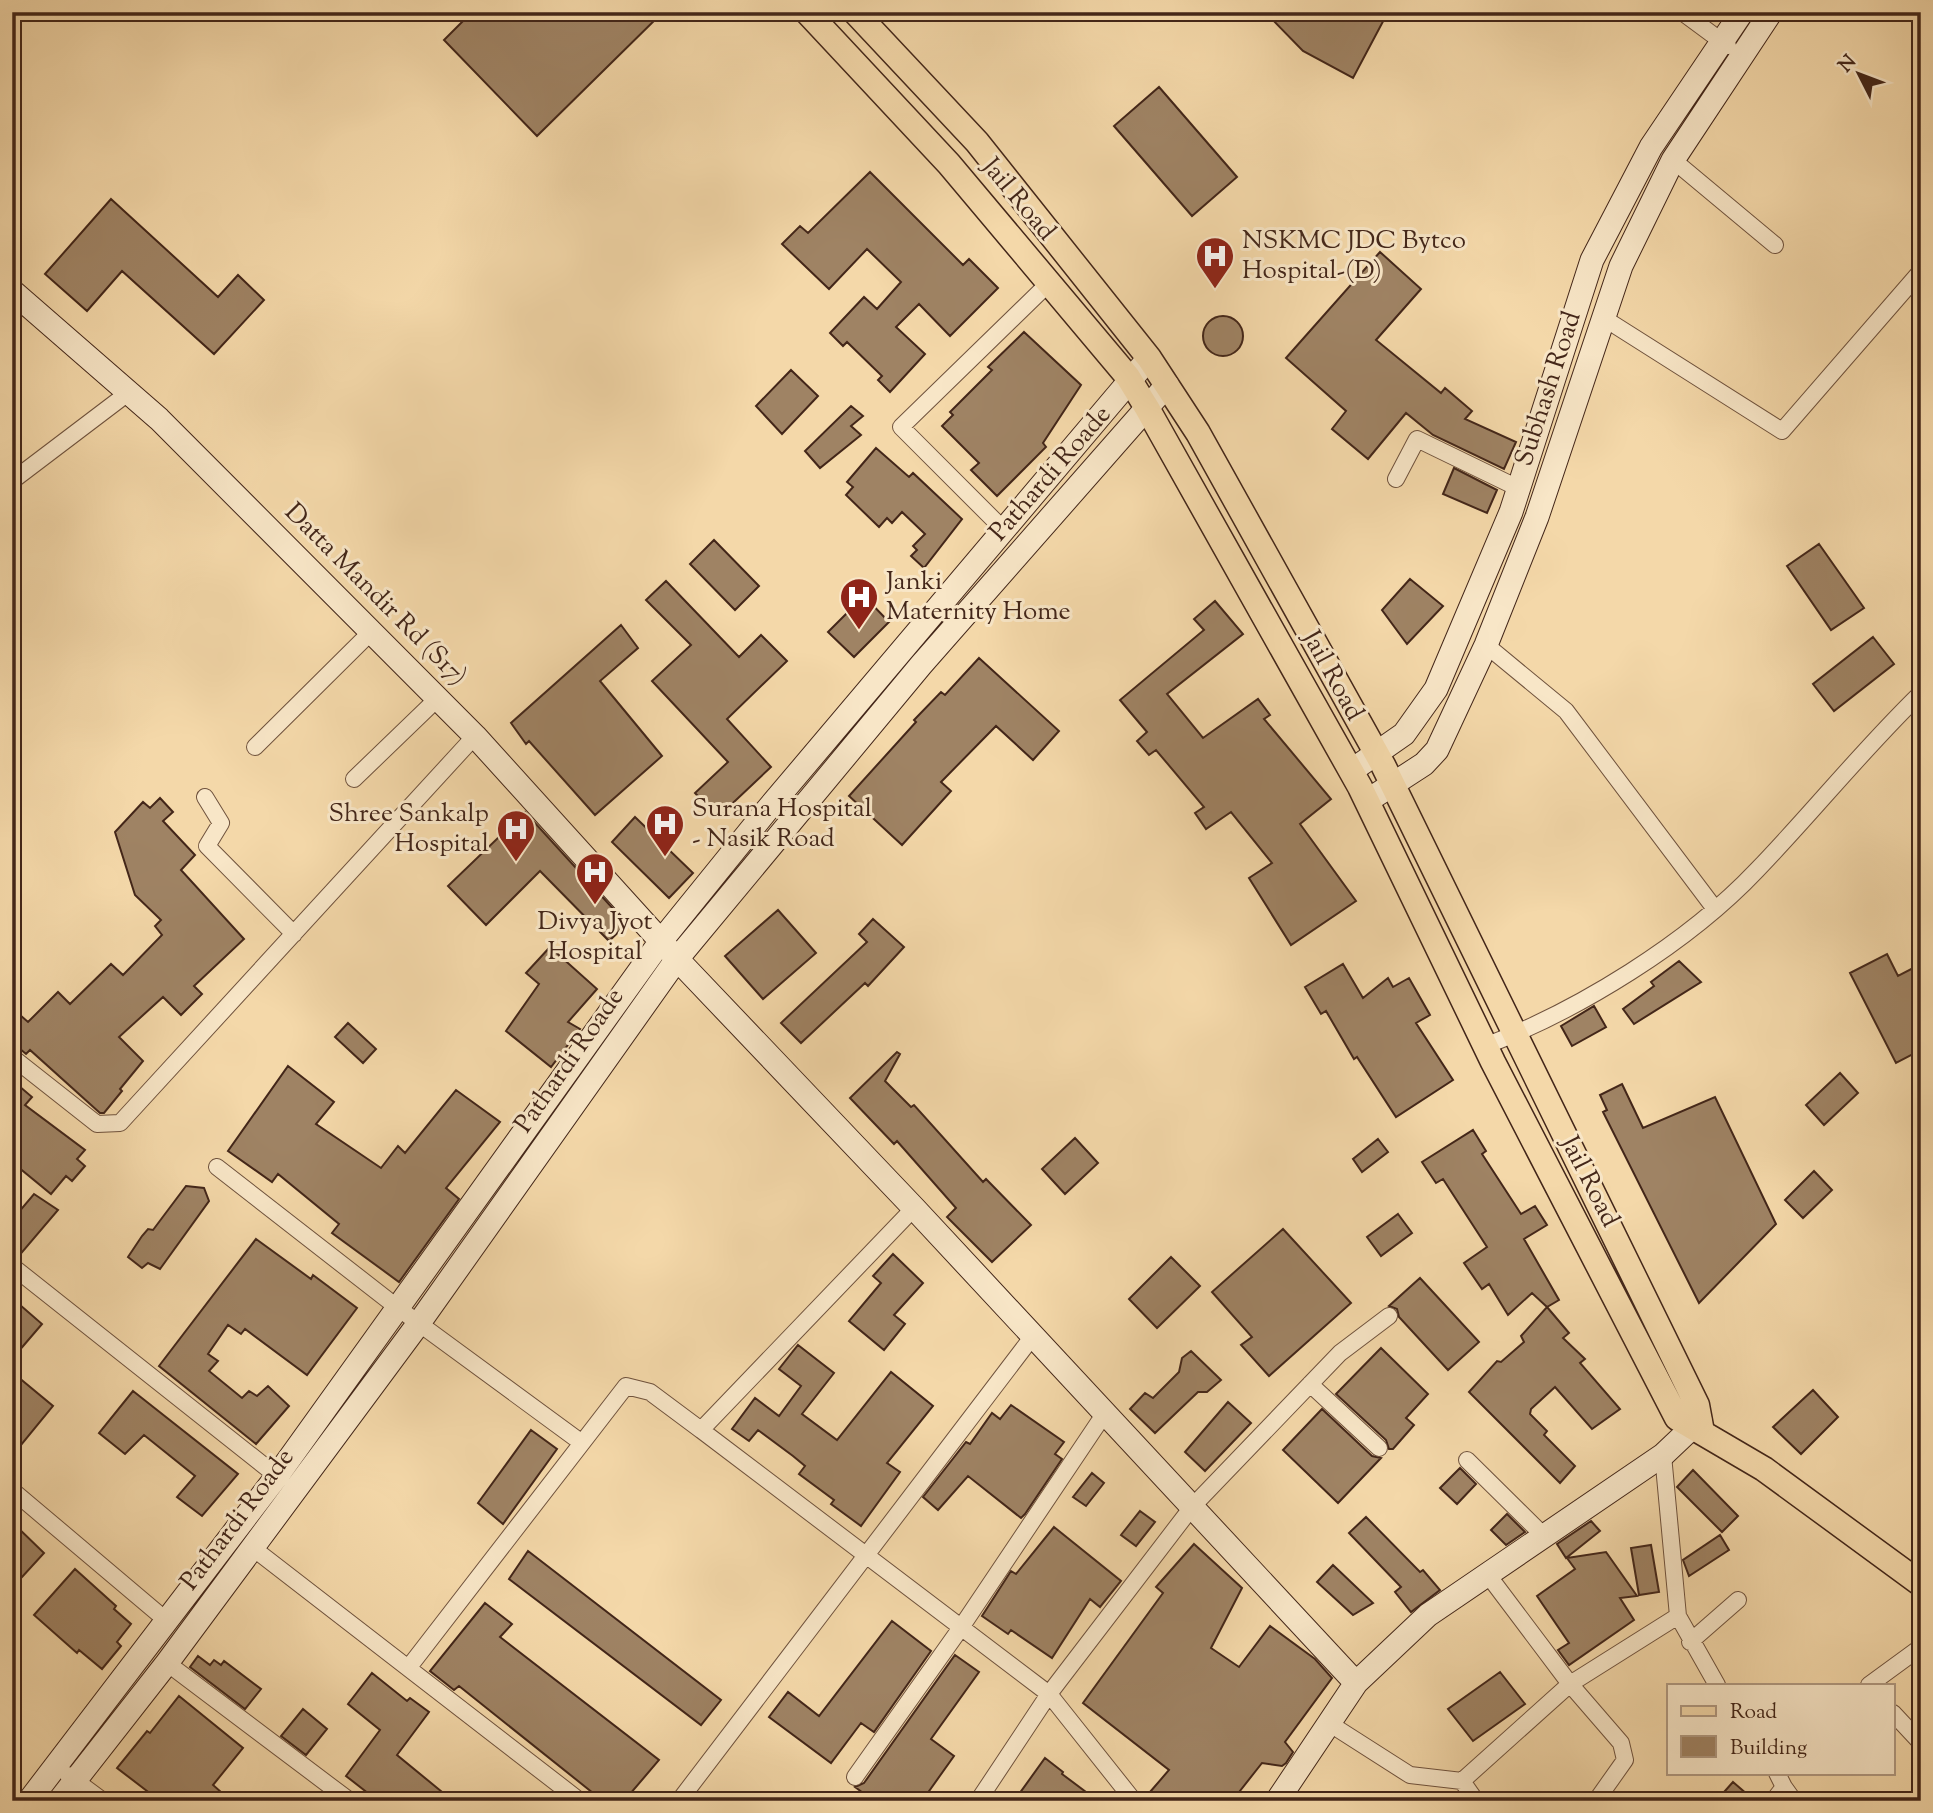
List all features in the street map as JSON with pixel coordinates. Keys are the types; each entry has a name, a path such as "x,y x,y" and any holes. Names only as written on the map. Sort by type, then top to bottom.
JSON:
{"main road":[{"name":"Jail Road","path":"807,12 949,164 1130,381 1147,408 1367,801 1485,1046 1677,1418 1698,1426 1765,1469 1921,1584"},
{"name":"Jail Road","path":"855,12 977,142 1149,358 1198,433 1377,754 1696,1405 1698,1426"},
{"path":"1573,1218 1599,1206"}],"street":[{"path":"1682,12 1743,56"},
{"name":"Subhash Road","path":"1351,771 1404,734 1436,689 1472,610 1518,488 1592,260 1651,147 1742,12"},
{"name":"Subhash Road","path":"1367,801 1424,764 1437,750 1486,645 1537,517 1621,266 1672,160 1771,12"},
{"path":"1672,160 1775,246"},
{"path":"1602,317 1782,431 1921,271"},
{"path":"1005,531 901,427 1049,283"},
{"name":"Datta Mandir Rd (S17)","path":"12,291 159,419 373,630 475,736 677,959 914,1208 1356,1683"},
{"path":"29,1801 66,1773 167,1621 278,1476 662,941 768,810 1149,358"},
{"name":"Pathardi Roade","path":"59,1801 66,1773 167,1663 419,1323 677,959 921,665 1167,386"},
{"path":"12,481 128,393"},
{"path":"1396,479 1417,439 1518,488"},
{"path":"255,747 373,630"},
{"path":"1486,645 1566,710 1715,909"},
{"path":"1485,1046 1516,1034 1655,957 1715,909 1756,872 1884,729 1921,694"},
{"path":"354,779 438,698"},
{"path":"12,1056 96,1124 120,1123 475,736"},
{"path":"205,797 221,823 207,846 294,934"},
{"path":"217,1167 398,1308 582,1443"},
{"path":"701,1430 914,1208"},
{"path":"12,1266 278,1476"},
{"path":"978,1801 1049,1694 1192,1507 1340,1353 1389,1316"},
{"path":"679,1801 865,1553 1033,1336"},
{"path":"1310,1384 1379,1448"},
{"path":"409,1667 626,1386 650,1392 1049,1694 1134,1801"},
{"path":"855,1776 960,1629 1105,1413"},
{"path":"1276,1798 1356,1683 1428,1615 1663,1455 1698,1426"},
{"path":"1663,1455 1678,1616 1690,1642 1716,1684"},
{"path":"1467,1460 1544,1536"},
{"path":"12,1490 167,1621"},
{"path":"253,1548 580,1801"},
{"path":"1489,1575 1570,1684 1621,1743 1625,1760 1596,1801"},
{"path":"1690,1642 1738,1600"},
{"path":"1462,1781 1570,1684 1678,1616"},
{"path":"1870,1684 1921,1647"},
{"path":"167,1663 350,1801"},
{"path":"1895,1715 1921,1743"},
{"path":"1327,1722 1410,1775 1462,1781 1476,1801"},
{"path":"66,1773 103,1801"},
{"path":"1773,1801 1780,1780"},
{"path":"1780,1780 1794,1801"}],"building":[{"path":"472,12 663,12 537,136 444,40"},
{"path":"1265,12 1388,12 1353,78 1303,51"},
{"path":"1159,87 1237,177 1192,216 1114,126"},
{"path":"870,172 963,265 969,259 998,288 950,336 919,304 896,327 925,354 890,392 878,380 882,376 847,342 843,346 830,333 864,297 877,309 901,282 867,249 829,289 782,244 800,226 808,233"},
{"path":"111,199 218,297 238,275 264,300 214,354 122,271 87,311 45,274"},
{"path":"1380,252 1421,289 1376,340 1441,393 1445,388 1472,411 1465,419 1516,442 1504,469 1433,435 1406,413 1368,459 1332,429 1346,411 1286,358"},
{"path":"1223,316 1231,317 1237,322 1242,328 1242,344 1237,350 1231,355 1223,356 1215,355 1209,350 1204,344 1203,336 1204,328 1209,322 1215,317"},
{"path":"1024,332 1081,385 1043,443 1046,447 997,496 971,470 979,463 942,426 953,415 950,412 992,370 988,367"},
{"path":"791,370 818,396 782,434 756,406"},
{"path":"851,406 863,416 851,426 861,435 820,468 805,451"},
{"path":"876,448 909,477 913,473 962,519 924,568 911,556 917,550 913,546 925,534 902,512 892,523 887,518 879,527 846,495 853,487 847,482"},
{"path":"1454,468 1497,490 1487,513 1443,494"},
{"path":"714,540 759,586 735,610 690,564"},
{"path":"1819,544 1864,608 1831,630 1787,566"},
{"path":"1410,579 1443,606 1407,644 1382,610"},
{"path":"666,581 739,657 761,635 787,661 727,719 771,767 718,817 695,793 728,762 652,681 691,645 646,600"},
{"path":"864,596 889,622 854,657 828,632"},
{"path":"1215,601 1243,634 1167,694 1203,738 1258,699 1270,715 1264,719 1331,799 1300,824 1356,901 1291,945 1249,878 1272,863 1231,812 1206,829 1195,813 1204,807 1156,750 1149,755 1137,741 1147,732 1120,700 1204,630 1194,619"},
{"path":"621,625 638,648 600,681 662,756 595,815 529,741 526,744 511,723"},
{"path":"1873,637 1894,664 1834,711 1813,684"},
{"path":"979,658 1059,731 1033,760 996,726 941,782 951,791 902,845 849,796 916,722 914,720 941,692 945,695"},
{"path":"160,798 173,812 163,821 195,855 181,870 244,939 194,986 202,994 181,1015 163,997 119,1037 143,1061 104,1113 100,1113 30,1050 26,1054 12,1042 12,1008 28,1022 58,992 70,1004 111,964 123,975 162,935 155,926 161,920 135,895 115,832 143,802 150,808"},
{"path":"525,812 627,924 609,941 540,871 486,925 448,886"},
{"path":"635,817 693,873 669,898 612,842"},
{"path":"778,910 816,953 763,999 725,956"},
{"path":"873,919 904,947 868,986 865,983 801,1043 781,1023 867,942 859,934"},
{"path":"550,947 597,989 568,1022 580,1029 551,1067 506,1031 539,984 526,973"},
{"path":"1887,954 1898,976 1921,964 1921,1050 1896,1063 1850,973"},
{"path":"1679,961 1701,982 1634,1024 1623,1009 1654,986 1651,982"},
{"path":"1343,964 1363,998 1388,978 1393,987 1409,978 1430,1015 1416,1023 1453,1080 1396,1117 1357,1057 1354,1059 1326,1011 1321,1014 1305,987"},
{"path":"1594,1006 1606,1027 1572,1046 1561,1026"},
{"path":"348,1023 376,1049 363,1063 335,1037"},
{"path":"897,1052 900,1054 885,1081 911,1107 914,1105 983,1182 986,1179 1031,1225 992,1262 947,1217 956,1208 897,1141 894,1144 850,1098"},
{"path":"288,1066 334,1102 316,1124 381,1168 398,1146 405,1153 456,1090 500,1122 446,1188 459,1199 399,1282 332,1233 339,1224 278,1174 272,1182 228,1151"},
{"path":"1840,1073 1858,1093 1824,1125 1806,1105"},
{"path":"12,1080 32,1097 25,1105 85,1150 77,1159 85,1166 72,1181 66,1176 51,1194 12,1162"},
{"path":"1622,1084 1643,1128 1715,1097 1776,1224 1699,1303 1603,1112 1607,1110 1600,1095"},
{"path":"1473,1130 1486,1151 1482,1154 1521,1214 1535,1206 1547,1225 1524,1239 1559,1300 1547,1307 1532,1293 1508,1315 1489,1284 1482,1289 1464,1263 1487,1247 1443,1179 1436,1183 1422,1162"},
{"path":"1075,1138 1098,1163 1065,1194 1042,1169"},
{"path":"1378,1139 1388,1152 1362,1172 1353,1159"},
{"path":"1814,1171 1832,1190 1803,1218 1785,1200"},
{"path":"186,1186 204,1188 209,1201 160,1269 148,1263 142,1268 128,1257 142,1236 148,1229 153,1230"},
{"path":"34,1194 58,1210 18,1257 12,1256 12,1220"},
{"path":"1398,1214 1412,1233 1381,1256 1367,1237"},
{"path":"1283,1229 1351,1303 1269,1376 1241,1345 1252,1337 1212,1292"},
{"path":"256,1239 311,1279 313,1275 357,1308 307,1375 245,1329 241,1334 228,1325 208,1354 218,1361 209,1371 242,1398 249,1391 257,1396 268,1386 289,1406 256,1444 159,1366"},
{"path":"893,1254 923,1283 894,1315 905,1324 884,1350 849,1321 881,1283 873,1276"},
{"path":"1171,1257 1200,1286 1157,1328 1129,1299"},
{"path":"1420,1278 1479,1342 1448,1370 1399,1317 1397,1309 1389,1306"},
{"path":"12,1298 42,1324 12,1359"},
{"path":"1547,1307 1569,1333 1563,1338 1585,1359 1580,1363 1620,1409 1592,1429 1555,1387 1531,1409 1530,1414 1547,1431 1544,1435 1575,1466 1560,1483 1469,1392 1497,1361 1501,1362 1524,1342 1521,1336"},
{"path":"798,1345 834,1373 802,1414 837,1440 891,1372 933,1406 887,1463 900,1472 861,1526 831,1504 834,1500 799,1474 805,1466 793,1456 758,1430 749,1441 732,1429 755,1398 779,1416 801,1386 779,1369"},
{"path":"1381,1348 1428,1394 1406,1418 1414,1425 1393,1449 1389,1449 1386,1440 1336,1394"},
{"path":"1191,1351 1221,1380 1207,1392 1198,1392 1155,1433 1130,1409 1145,1393 1153,1398 1179,1372 1182,1358"},
{"path":"12,1372 53,1406 12,1456"},
{"path":"1813,1390 1838,1417 1801,1454 1773,1427"},
{"path":"133,1391 238,1474 202,1516 177,1497 195,1476 144,1435 125,1454 99,1433"},
{"path":"1228,1402 1251,1423 1205,1471 1185,1452"},
{"path":"1011,1405 1064,1442 1055,1454 1062,1459 1025,1514 1021,1518 968,1476 938,1510 923,1497 966,1442 970,1444 992,1413 1000,1419"},
{"path":"1322,1409 1372,1456 1381,1458 1338,1503 1283,1450"},
{"path":"531,1430 557,1449 503,1524 478,1503"},
{"path":"1460,1468 1476,1484 1457,1504 1440,1488"},
{"path":"1693,1470 1738,1516 1722,1532 1677,1487"},
{"path":"1092,1473 1104,1483 1086,1506 1073,1497"},
{"path":"1140,1511 1155,1522 1136,1546 1121,1535"},
{"path":"1507,1514 1525,1532 1506,1545 1491,1530"},
{"path":"1366,1517 1420,1572 1423,1570 1440,1590 1411,1612 1395,1592 1401,1587 1349,1533"},
{"path":"1591,1521 1600,1531 1566,1558 1557,1544"},
{"path":"12,1522 44,1553 12,1588"},
{"path":"1054,1527 1121,1581 1100,1607 1090,1599 1052,1658 1011,1630 1008,1634 982,1616 1011,1571 1016,1574"},
{"path":"1720,1535 1729,1550 1689,1576 1683,1560"},
{"path":"1194,1544 1242,1588 1211,1648 1239,1667 1270,1626 1315,1659 1332,1678 1285,1742 1293,1752 1286,1763 1282,1766 1262,1763 1232,1801 1160,1801 1150,1792 1169,1770 1083,1703 1163,1593 1156,1587"},
{"path":"1651,1545 1659,1592 1639,1595 1631,1548"},
{"path":"528,1551 721,1700 701,1725 509,1579"},
{"path":"1606,1552 1637,1596 1620,1598 1634,1620 1569,1665 1558,1650 1569,1643 1537,1596 1575,1569 1567,1558"},
{"path":"1333,1565 1373,1603 1353,1615 1317,1582"},
{"path":"75,1569 116,1606 114,1609 131,1624 117,1642 121,1646 102,1669 79,1650 77,1653 34,1615"},
{"path":"485,1603 512,1624 500,1637 659,1760 624,1801 603,1801 459,1686 454,1690 430,1671"},
{"path":"892,1621 931,1651 874,1732 861,1723 831,1763 769,1717 788,1692 819,1716"},
{"path":"955,1655 979,1672 931,1739 954,1756 922,1801 874,1801 855,1787 864,1783"},
{"path":"198,1656 210,1665 214,1660 221,1665 224,1661 261,1689 245,1709 190,1667"},
{"path":"1500,1672 1525,1704 1473,1741 1448,1709"},
{"path":"372,1673 407,1701 410,1698 429,1712 397,1755 453,1801 378,1801 346,1776 380,1730 348,1704"},
{"path":"179,1696 243,1748 213,1785 231,1801 160,1801 117,1768 147,1731 150,1733"},
{"path":"303,1709 327,1729 306,1755 281,1736"},
{"path":"1045,1758 1063,1772 1062,1774 1098,1801 1014,1801"},
{"path":"1733,1782 1755,1801 1716,1801"}],"place":[{"name":"NSKMC JDC Bytco Hospital-(D)","path":"1215,290"},
{"name":"Janki Maternity Home","path":"859,631"},
{"name":"Surana Hospital - Nasik Road","path":"665,858"},
{"name":"Shree Sankalp Hospital","path":"516,863"},
{"name":"Divya Jyot Hospital","path":"595,906"}]}
